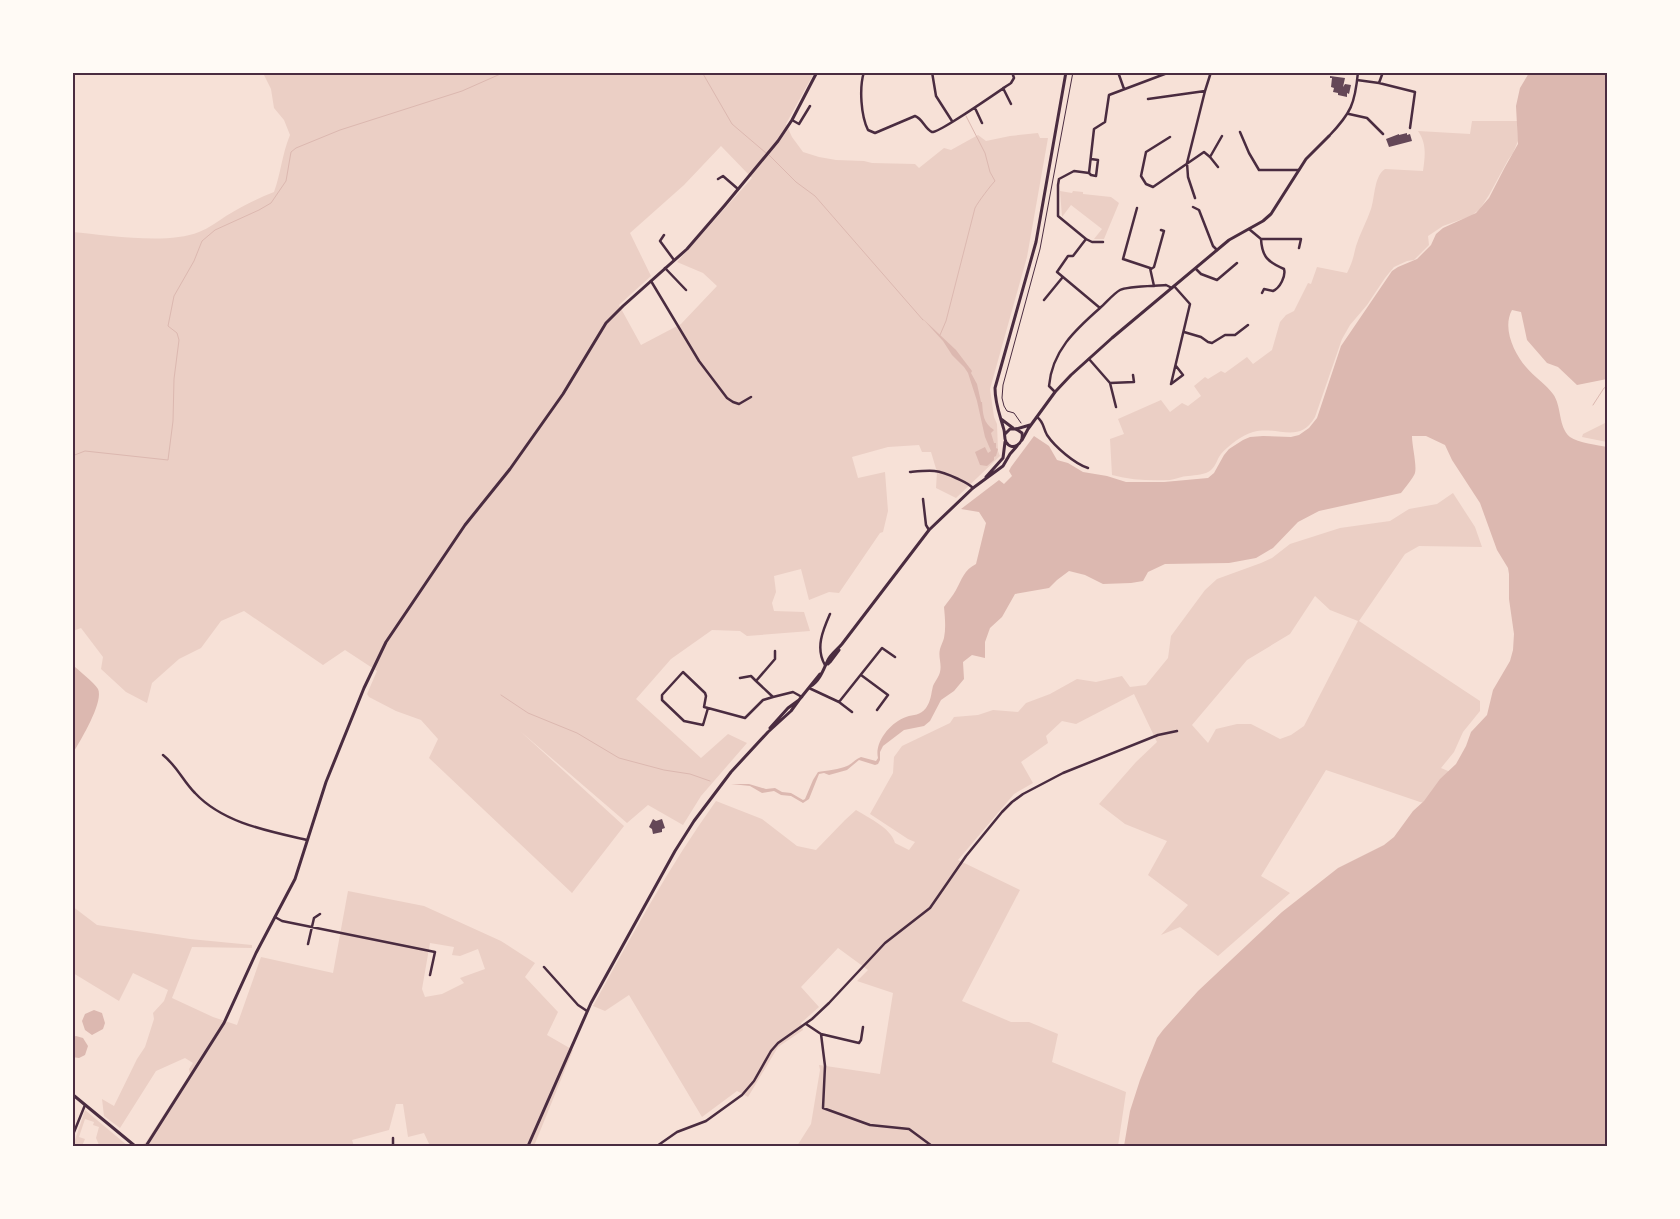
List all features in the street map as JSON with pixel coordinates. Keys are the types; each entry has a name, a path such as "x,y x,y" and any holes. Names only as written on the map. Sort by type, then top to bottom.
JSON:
{"street":[{"path":"146,1146 224,1024 256,953 296,879 306,840 326,782 364,688 386,642 465,525 510,469 563,394 606,323 687,249 766,156 792,120 817,72"},
{"path":"864,72 862,81 863,117 870,132 877,133 915,116 933,132 974,108 1013,81 1012,72"},
{"path":"932,72 936,96 952,121"},
{"path":"528,1146 606,972 694,821 726,778 768,732 784,718 819,678 826,665 837,654 842,644 929,530 986,477 1003,458 1005,434 996,408 995,388 1036,242 1066,72"},
{"path":"1118,72 1124,89"},
{"path":"1089,173 1094,129 1105,122 1109,95 1170,72"},
{"path":"1195,198 1188,177 1188,163 1211,72"},
{"path":"986,477 990,477 1003,466 1055,392 1071,375 1132,320 1217,250 1271,214 1310,155 1348,114 1354,101 1358,72"},
{"path":"1379,83 1384,72"},
{"path":"1357,80 1379,83 1415,92 1410,128"},
{"path":"1003,88 1011,104"},
{"path":"1148,99 1205,91"},
{"path":"792,120 799,124 810,106"},
{"path":"974,108 982,123"},
{"path":"1348,114 1367,118 1383,134"},
{"path":"1240,132 1259,170 1299,170"},
{"path":"1210,157 1222,136"},
{"path":"1170,137 1146,152 1141,176 1146,184 1153,187 1204,152 1218,167"},
{"path":"1091,159 1098,160 1096,176 1074,171 1060,179 1058,186 1058,216 1086,239 1092,242 1103,242"},
{"path":"718,179 723,176 738,189"},
{"path":"1194,207 1199,210 1217,250"},
{"path":"1137,208 1123,259 1151,269"},
{"path":"1249,229 1261,239 1301,239 1299,248"},
{"path":"1151,269 1154,267 1164,231 1161,230"},
{"path":"664,235 660,241 674,260"},
{"path":"1086,239 1073,256 1068,256 1057,270 1062,278 1100,308"},
{"path":"1261,239 1262,250 1270,263 1284,269 1285,274 1278,289 1273,292 1264,289 1262,293"},
{"path":"1196,269 1201,274 1217,280 1237,263"},
{"path":"665,268 686,290"},
{"path":"1151,269 1154,286"},
{"path":"1044,300 1062,278"},
{"path":"651,281 699,361 727,398 739,404 751,397"},
{"path":"1055,392 1048,386 1049,381 1059,353 1072,332 1120,290 1166,285 1173,287 1190,304 1171,384 1183,375 1176,366"},
{"path":"1184,332 1201,337 1212,343 1226,335 1235,335 1248,325"},
{"path":"1089,359 1110,383 1116,406"},
{"path":"1110,383 1134,382 1133,375"},
{"path":"1037,417 1041,421 1046,434 1054,443 1080,465 1088,468"},
{"path":"1001,419 1022,433 1022,440"},
{"path":"1005,434 1007,431 1015,428 1031,425"},
{"path":"1005,442 1012,446 1018,445"},
{"path":"910,472 937,470 974,488"},
{"path":"923,498 926,525 929,530"},
{"path":"826,665 822,659 820,637 830,614"},
{"path":"839,702 882,648 895,657"},
{"path":"756,681 775,659 775,651"},
{"path":"708,708 703,725 684,721 662,700 662,695 683,672 705,693 704,706 745,718 763,700 793,692 800,698"},
{"path":"862,675 888,696 877,710"},
{"path":"740,678 751,676 774,698"},
{"path":"810,687 839,702 852,712"},
{"path":"657,1146 677,1132 706,1121 742,1095 754,1082 771,1051 778,1043 806,1024 830,1003 886,943 930,908 966,856 1002,812 1017,798 1063,773 1158,735 1177,731"},
{"path":"163,755 172,762 194,793 216,810 247,825 306,840"},
{"path":"308,944 314,918 320,914"},
{"path":"275,917 282,921 435,952 430,975"},
{"path":"544,967 578,1005 587,1011"},
{"path":"806,1024 821,1034 859,1043 863,1027"},
{"path":"821,1034 826,1066 823,1108 868,1125 909,1129 932,1146"},
{"path":"72,1094 135,1146"},
{"path":"72,1137 85,1105"},
{"path":"393,1138 393,1146"}],"shaded area":[{"path":"263,73 814,73 786,124 792,137 803,152 819,157 872,163 915,164 919,168 944,148 951,150 978,135 986,141 1038,133 1040,138 1048,138 1027,257 990,389 994,417 997,424 998,451 1000,456 956,498 936,488 937,472 931,452 922,452 919,445 888,447 852,457 858,478 885,472 888,511 883,532 880,533 839,593 829,592 809,600 801,569 774,576 776,592 772,603 774,611 804,612 810,631 747,636 740,631 712,630 671,659 636,699 701,758 728,734 747,743 701,796 683,825 648,805 627,823 520,731 624,826 572,893 429,758 438,739 421,720 396,711 369,697 367,694 377,671 345,650 323,665 244,611 221,621 201,648 179,659 152,683 147,703 126,692 101,669 103,657 81,628 73,631 72,232 154,239 186,236 213,225 244,206 274,192 290,135 284,120 274,108 271,89","holes":["721,146 752,178 677,262 703,273 717,286 681,324 641,345 619,305 651,276 630,233 684,185"]},
{"path":"1529,73 1607,73 1607,379 1577,385 1558,367 1547,363 1527,340 1521,312 1512,310 1508,325 1517,355 1556,399 1566,433 1578,441 1607,447 1607,1146 1124,1146 1130,1111 1140,1080 1157,1038 1163,1030 1198,991 1282,912 1338,868 1384,845 1394,837 1440,779 1456,764 1471,732 1487,715 1493,690 1510,661 1513,650 1514,634 1509,599 1509,574 1508,568 1497,550 1480,503 1452,460 1445,445 1426,436 1412,436 1415,473 1401,493 1319,511 1298,522 1273,548 1256,558 1229,563 1165,564 1148,572 1143,581 1131,583 1103,584 1085,575 1069,571 1049,588 1015,594 1002,617 990,628 985,642 985,658 972,655 963,662 964,679 954,691 941,700 930,721 924,726 904,730 883,746 878,764 875,765 859,760 847,770 829,775 819,774 809,799 803,803 791,796 781,795 774,791 762,793 750,786 731,784 749,784 766,789 775,788 782,792 791,793 803,800 818,772 844,767 861,757 876,761 881,739 889,728 906,717 924,711 940,672 940,648 945,630 944,607 966,572 976,564 986,523 979,512 961,509 999,480 1004,484 1012,476 1009,471 1011,467 1034,436 1049,446 1057,460 1068,463 1083,472 1107,476 1126,482 1164,482 1208,478 1214,473 1229,449 1250,437 1291,437 1299,435 1309,428 1317,418 1341,346 1392,271 1417,259 1431,245 1436,234 1443,228 1476,213 1489,198 1518,144 1516,106 1520,88"},
{"path":"1472,121 1517,121 1518,141 1513,153 1480,209 1471,216 1443,226 1428,236 1429,245 1414,260 1394,267 1385,278 1367,305 1350,325 1342,339 1315,417 1309,425 1295,432 1262,430 1249,433 1228,447 1221,454 1213,468 1203,474 1170,480 1133,479 1112,475 1110,439 1124,434 1118,419 1161,400 1170,412 1182,403 1188,406 1201,396 1194,386 1205,377 1208,379 1221,371 1225,373 1247,357 1253,364 1272,350 1280,322 1286,315 1294,311 1308,283 1311,284 1317,267 1347,273 1371,209 1381,172 1385,169 1423,171 1424,145 1418,131 1470,134"},
{"path":"1060,191 1083,192 1083,194 1111,197 1119,203 1104,239 1094,239 1102,229 1071,205 1062,217"},
{"path":"922,318 956,350 972,371 971,373 977,384 982,402 984,418 994,430 991,433 998,449 994,460 987,466 980,465 975,452 985,447 988,453 991,451 985,437 977,401 968,373"},
{"path":"1607,422 1607,442 1582,437 1583,434"},
{"path":"1453,493 1475,527 1482,547 1419,546 1405,554 1359,621 1480,701 1480,711 1463,732 1454,752 1441,768 1455,774 1428,803 1420,802 1326,770 1261,876 1290,893 1218,956 1180,927 1161,935 1188,905 1148,875 1167,841 1125,824 1099,804 1136,762 1157,742 1134,694 1076,724 1062,721 1046,736 1048,743 1021,762 1033,783 1014,794 958,860 1020,890 962,1001 1011,1022 1029,1022 1058,1034 1052,1062 1126,1092 1118,1146 797,1146 811,1124 820,1070 819,1065 880,1074 893,993 857,981 868,970 838,948 801,987 819,1007 801,1023 803,1030 778,1047 748,1097 737,1091 702,1117 629,995 605,1011 593,1006 666,876 716,801 762,819 797,846 816,850 856,810 884,828 895,843 909,850 915,842 870,814 893,773 894,757 902,746 950,723 954,717 978,715 993,710 1018,712 1026,703 1050,694 1077,679 1096,682 1122,676 1130,687 1146,685 1168,658 1171,636 1205,590 1217,579 1272,558 1290,544 1340,528 1390,521 1409,509 1437,504","holes":["1315,596 1330,610 1358,621 1304,726 1291,735 1280,739 1251,724 1237,724 1216,729 1208,743 1192,725 1247,660 1290,634"]},
{"path":"73,665 96,686 99,695 95,712 73,753"},
{"path":"348,891 424,906 501,941 535,963 525,977 558,1012 547,1035 573,1050 534,1146 438,1146 436,1144 430,1146 424,1133 408,1137 403,1104 396,1104 389,1130 352,1140 354,1146 140,1146 146,1142 190,1074 189,1069 193,1063 185,1058 156,1071 120,1128 104,1116 102,1099 114,1106 137,1059 145,1047 154,1019 153,1013 164,1001 168,990 133,973 119,1001 73,973 72,906 97,925 190,939 252,945 252,948 192,947 172,998 213,1017 237,1025 261,957 333,973","holes":["430,943 454,947 452,955 460,956 478,949 485,969 460,978 464,983 442,994 425,997 422,989"]},
{"path":"94,1010 102,1013 105,1023 103,1029 92,1035 85,1030 82,1021 85,1014"},
{"path":"73,1037 83,1038 88,1046 85,1055 79,1058 72,1057"},
{"path":"85,1110 128,1146 99,1145 96,1138 99,1127 93,1125 94,1122 85,1119 79,1137 85,1139 82,1146 73,1146"}],"building":[{"path":"1330,76 1345,78 1343,87 1345,84 1351,85 1347,97 1333,92 1334,88 1331,87 1332,78"},
{"path":"1407,133 1407,135 1410,134 1412,141 1389,147 1386,139"},
{"path":"653,819 656,821 662,819 665,828 662,829 662,832 653,834 652,829 649,827"}],"waterway":[{"path":"72,456 85,451 168,460 179,340 177,333 168,326 174,296 194,261 202,241 215,230 271,203 286,181 291,152 296,148 340,130 462,91 505,72"},
{"path":"702,72 732,124 766,153"},
{"path":"940,335 946,321 975,208 995,181 990,172 985,153 966,116"},
{"path":"769,155 796,182 815,196 923,320"},
{"path":"1593,405 1604,388 1608,386"},
{"path":"501,695 528,713 577,733 619,758 664,770 690,774 710,781"}]}
